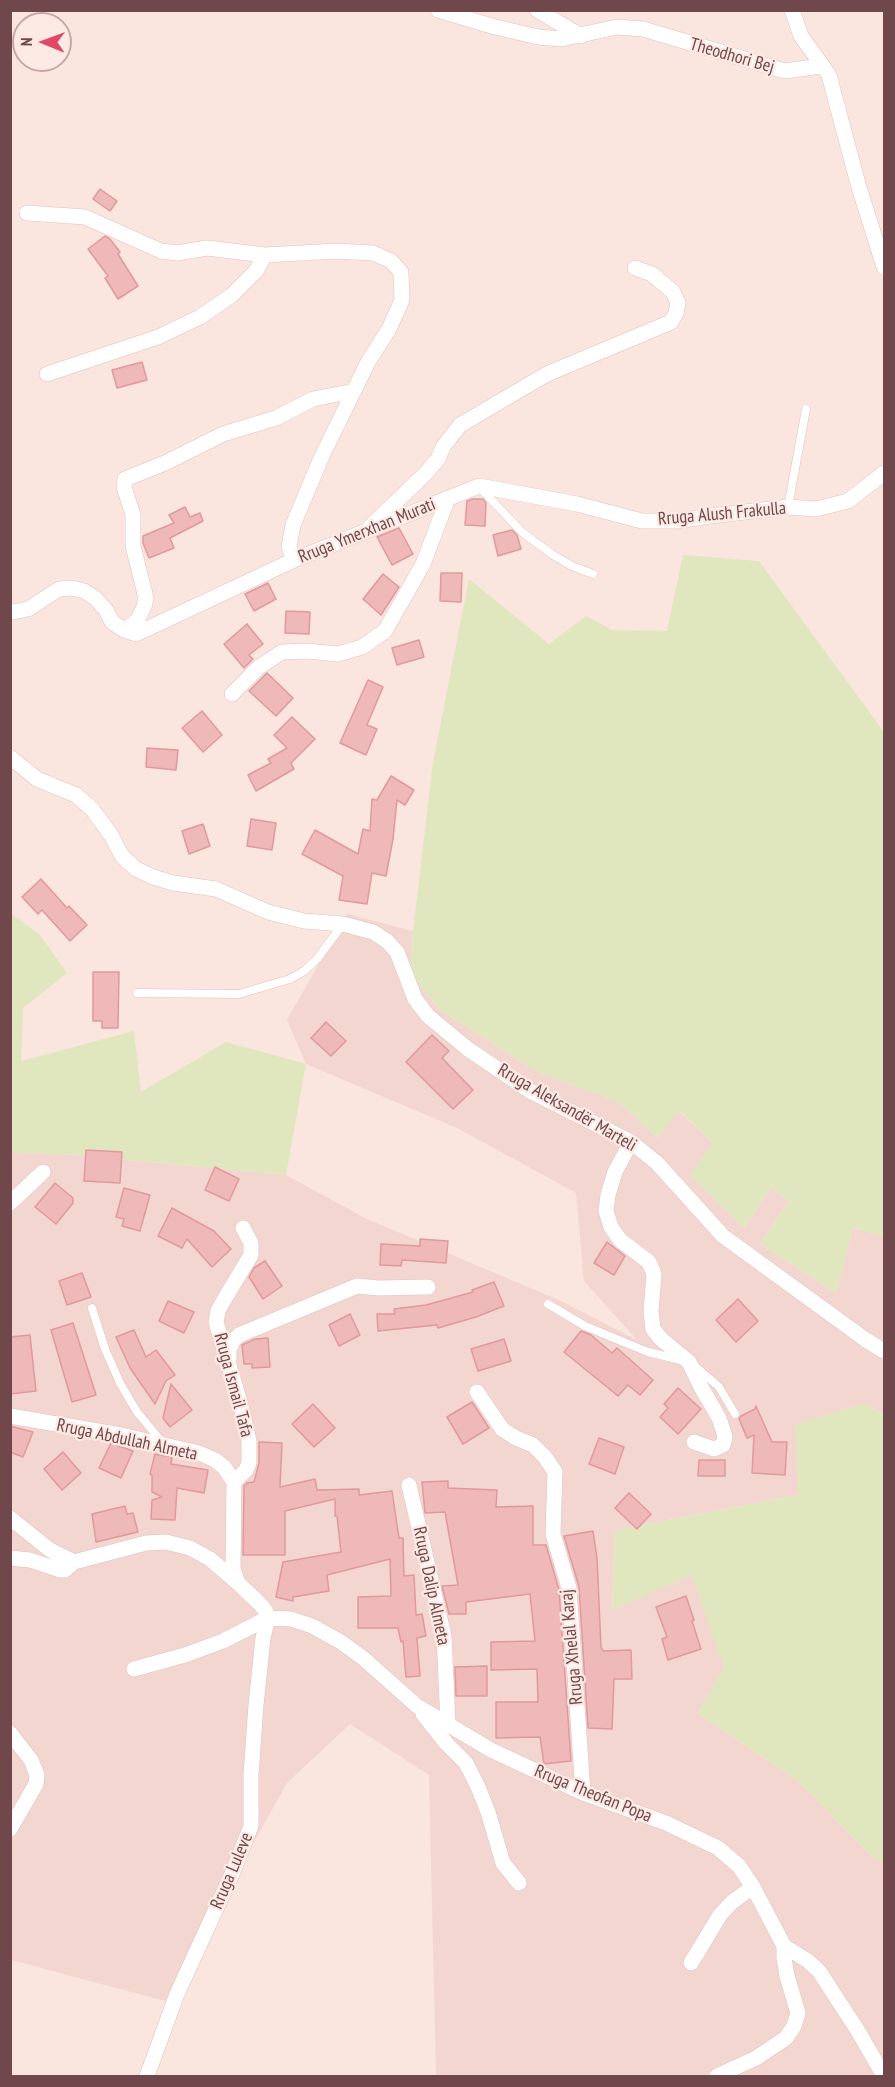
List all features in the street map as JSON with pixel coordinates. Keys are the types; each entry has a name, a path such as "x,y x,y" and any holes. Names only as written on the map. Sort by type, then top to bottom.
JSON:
{"street":[{"name":"Theodhori Bej","path":"438,10 538,37 561,39 617,27 643,29 785,71 821,66"},
{"path":"537,10 581,36"},
{"path":"792,10 801,36 829,75 858,184 885,267"},
{"path":"27,213 85,217 161,251 177,253 207,248 265,255 336,251 373,253 391,261 401,272 402,300 322,456 293,525 289,547 294,560"},
{"path":"47,374 158,337 200,317 240,287 256,271 265,255"},
{"path":"364,533 426,473 460,425 547,374 671,322 678,303 673,292 652,274 635,268"},
{"path":"10,611 28,609 59,589 72,588 84,591 95,598 106,610 112,622 124,630 137,621 146,598 133,546 133,515 124,487 125,479 165,463 223,434 276,418 313,399 354,391"},
{"name":"Rruga Alush Frakulla","path":"479,486 577,504 642,521 677,521 788,507 816,509 848,501 885,473"},
{"path":"448,498 479,486"},
{"name":"Rruga Ymerxhan Murati","path":"124,630 136,634 294,560 448,498"},
{"name":"Rruga Ymerxhan Murati","path":"232,694 259,667 282,652 306,651 338,654 362,647 385,631 423,564 448,498"},
{"name":"Rruga Aleksandër Marteli","path":"10,757 17,767 37,779 76,795 92,809 111,835 122,856 136,869 173,883 216,889 268,912 304,921 343,924 373,932 387,941 397,952 415,999 428,1016 468,1049 530,1091 631,1142 657,1163 723,1236 866,1340 885,1351"},
{"path":"631,1142 615,1172 606,1211 611,1227 620,1240 649,1262 654,1274 651,1312 653,1329 661,1339 689,1362 719,1418 725,1436 723,1445 714,1449 694,1442"},
{"path":"10,1203 42,1172"},
{"name":"Rruga Ismail Tafa","path":"234,1482 246,1470 250,1453 248,1432 216,1318 225,1298 251,1255 251,1243 243,1228"},
{"path":"229,1362 232,1341 239,1335 357,1286 428,1287"},
{"name":"Rruga Xhelal Karaj","path":"477,1392 502,1429 533,1445 555,1472 553,1534 569,1588 583,1793"},
{"name":"Rruga Abdullah Almeta","path":"10,1416 163,1443 199,1453 215,1460 228,1471 234,1482"},
{"path":"234,1482 233,1569 238,1583"},
{"name":"Rruga Dalip Almeta","path":"410,1485 444,1636 448,1724"},
{"path":"10,1518 50,1550 74,1562"},
{"path":"10,1558 30,1560 65,1570 74,1562 146,1543 166,1542 190,1548 210,1559 266,1610 268,1618 223,1641 185,1655 134,1669"},
{"name":"Rruga Theofan Popa","path":"268,1618 291,1619 312,1626 341,1642 363,1658 417,1706 491,1750 583,1793 666,1823 718,1848 740,1866 784,1946 819,1971 884,2076"},
{"name":"Rruga Luleve","path":"147,2076 177,1994 232,1874 251,1826 251,1775 256,1705 262,1638 268,1618"},
{"path":"417,1706 446,1743 466,1763 488,1812 502,1863 519,1883"},
{"path":"10,1733 31,1760 37,1775 36,1784 10,1829"},
{"path":"691,1963 720,1915 732,1902 753,1887"},
{"path":"717,2076 756,2058 786,2038 794,2026 798,2013 785,1967 784,1946"}],"lane":[{"path":"788,507 807,409"},
{"path":"479,486 522,532 553,555 593,574"},
{"path":"137,993 239,994 290,979 304,971 317,959 343,924"},
{"path":"548,1304 585,1326 609,1336 648,1352 689,1362 719,1387 735,1414"},
{"path":"92,1308 105,1349 120,1383 137,1412 163,1443"}],"shaded area":[{"path":"347,914 413,931 411,970 440,1010 538,1072 618,1102 658,1138 678,1110 713,1143 691,1175 744,1228 771,1187 789,1201 760,1244 836,1293 853,1228 884,1236 884,1413 863,1404 798,1495 615,1530 612,1609 692,1575 725,1668 697,1713 799,1782 869,1854 884,1862 884,2076 436,2076 429,1775 350,1724 287,1783 165,2001 11,1960 10,1153 64,1154 286,1175 367,1219 561,1301 637,1340 584,1281 576,1193 457,1128 306,1064 287,1020"}],"green space":[{"path":"683,555 759,561 884,732 884,1236 853,1228 836,1293 760,1244 789,1201 771,1187 744,1228 690,1175 713,1143 679,1110 658,1138 618,1102 538,1072 440,1010 411,970 413,931 433,762 469,579 549,644 586,616 612,630 667,631"},
{"path":"11,913 40,935 67,973 23,1008 21,1061 134,1031 141,1092 226,1042 306,1064 286,1175 64,1154 11,1153"},
{"path":"863,1404 884,1413 884,1862 869,1854 799,1782 697,1713 724,1668 692,1575 612,1610 615,1530 798,1495 795,1424"}],"building":[{"path":"100,189 117,201 110,211 93,199"},
{"path":"105,236 120,252 118,254 138,286 118,299 105,278 108,276 88,249"},
{"path":"142,362 147,380 117,388 112,370"},
{"path":"483,499 486,503 485,526 465,525 467,501"},
{"path":"185,507 190,517 200,513 203,521 170,538 174,548 149,558 143,543 143,536 174,523 169,515"},
{"path":"399,528 413,554 392,565 377,537"},
{"path":"512,530 517,535 521,549 498,556 493,535"},
{"path":"441,573 462,573 461,602 440,601"},
{"path":"383,574 399,587 381,615 363,599"},
{"path":"268,583 276,599 254,611 245,594"},
{"path":"286,611 310,612 309,634 285,633"},
{"path":"247,624 263,644 249,655 253,659 244,668 224,644"},
{"path":"419,640 424,657 397,665 392,648"},
{"path":"267,673 293,698 276,716 249,691"},
{"path":"368,680 383,687 367,725 377,729 366,755 340,743"},
{"path":"202,711 222,735 203,752 182,728"},
{"path":"292,717 315,739 291,763 294,769 256,791 248,775 271,763 268,759 287,748 274,735"},
{"path":"147,748 178,750 176,770 146,767"},
{"path":"391,776 414,790 405,805 397,800 386,876 372,873 367,904 339,900 343,876 302,854 315,830 358,854 363,829 370,831 372,799 377,800"},
{"path":"251,819 276,823 272,850 247,846"},
{"path":"203,824 210,846 189,854 182,831"},
{"path":"41,879 67,908 69,906 87,925 70,941 42,910 38,914 22,897"},
{"path":"93,972 119,972 118,1028 102,1028 102,1021 93,1021"},
{"path":"326,1022 346,1041 331,1056 311,1038"},
{"path":"432,1035 449,1051 442,1058 473,1090 453,1109 406,1062"},
{"path":"86,1150 122,1152 120,1183 84,1181"},
{"path":"215,1167 239,1179 229,1201 205,1190"},
{"path":"55,1183 73,1198 73,1203 56,1224 35,1207"},
{"path":"124,1188 150,1195 140,1231 122,1226 124,1219 116,1217"},
{"path":"172,1208 214,1231 231,1249 212,1267 187,1239 182,1248 158,1236"},
{"path":"420,1239 448,1241 446,1263 402,1260 401,1266 380,1265 381,1244 420,1246"},
{"path":"607,1242 625,1256 614,1275 594,1263"},
{"path":"265,1261 282,1286 263,1299 249,1277 254,1268"},
{"path":"82,1273 91,1297 67,1305 59,1281"},
{"path":"494,1282 504,1306 438,1328 437,1325 378,1331 377,1314 395,1314 394,1309 426,1305 473,1292 472,1290"},
{"path":"738,1299 758,1321 736,1342 716,1320"},
{"path":"168,1301 194,1312 184,1333 159,1321"},
{"path":"350,1314 360,1335 339,1346 329,1325"},
{"path":"73,1323 96,1395 72,1402 51,1330"},
{"path":"134,1330 146,1357 156,1350 175,1375 166,1381 155,1404 130,1368 116,1337"},
{"path":"581,1331 591,1335 612,1353 617,1348 653,1380 640,1395 628,1385 618,1396 564,1352"},
{"path":"30,1335 36,1391 10,1394 10,1337"},
{"path":"268,1338 270,1367 252,1368 252,1364 244,1364 242,1345 255,1339"},
{"path":"504,1339 511,1361 478,1371 471,1349"},
{"path":"171,1384 192,1410 170,1427 163,1418"},
{"path":"678,1388 701,1409 678,1434 660,1417 668,1408 664,1404"},
{"path":"472,1402 489,1428 463,1444 447,1417"},
{"path":"313,1404 335,1428 314,1447 292,1424"},
{"path":"756,1406 772,1442 787,1442 785,1475 752,1473 754,1435 747,1438 739,1419"},
{"path":"10,1426 33,1432 23,1457 10,1452"},
{"path":"599,1438 624,1447 615,1474 589,1464"},
{"path":"259,1442 282,1443 280,1487 315,1479 317,1490 359,1489 359,1495 392,1491 399,1538 403,1538 404,1576 414,1575 416,1615 422,1614 426,1636 417,1638 420,1676 406,1677 403,1641 401,1642 398,1628 358,1628 358,1597 391,1596 390,1559 327,1575 329,1591 293,1597 293,1601 276,1597 283,1562 341,1552 337,1516 335,1516 335,1499 285,1511 285,1555 243,1555 244,1486 254,1482 259,1463"},
{"path":"111,1443 133,1451 121,1478 99,1468"},
{"path":"63,1452 81,1473 62,1490 44,1469"},
{"path":"155,1454 172,1457 171,1464 208,1470 204,1493 177,1488 175,1520 151,1519 152,1500 162,1497 152,1492 152,1475 150,1474"},
{"path":"699,1460 725,1460 725,1476 698,1476"},
{"path":"448,1481 448,1488 497,1490 496,1507 533,1506 533,1545 546,1545 559,1590 571,1761 544,1764 540,1737 496,1738 496,1702 538,1702 537,1669 491,1670 491,1642 535,1641 530,1594 466,1602 466,1614 449,1614 442,1586 458,1585 445,1512 425,1513 422,1482"},
{"path":"629,1493 651,1514 637,1529 615,1508"},
{"path":"125,1506 127,1514 133,1513 138,1532 96,1542 92,1514"},
{"path":"593,1531 597,1558 601,1647 603,1651 631,1650 632,1679 614,1679 612,1729 588,1728 579,1587 564,1536"},
{"path":"686,1596 701,1649 668,1660 662,1639 667,1637 656,1607"},
{"path":"487,1666 487,1696 456,1696 455,1667"}]}
